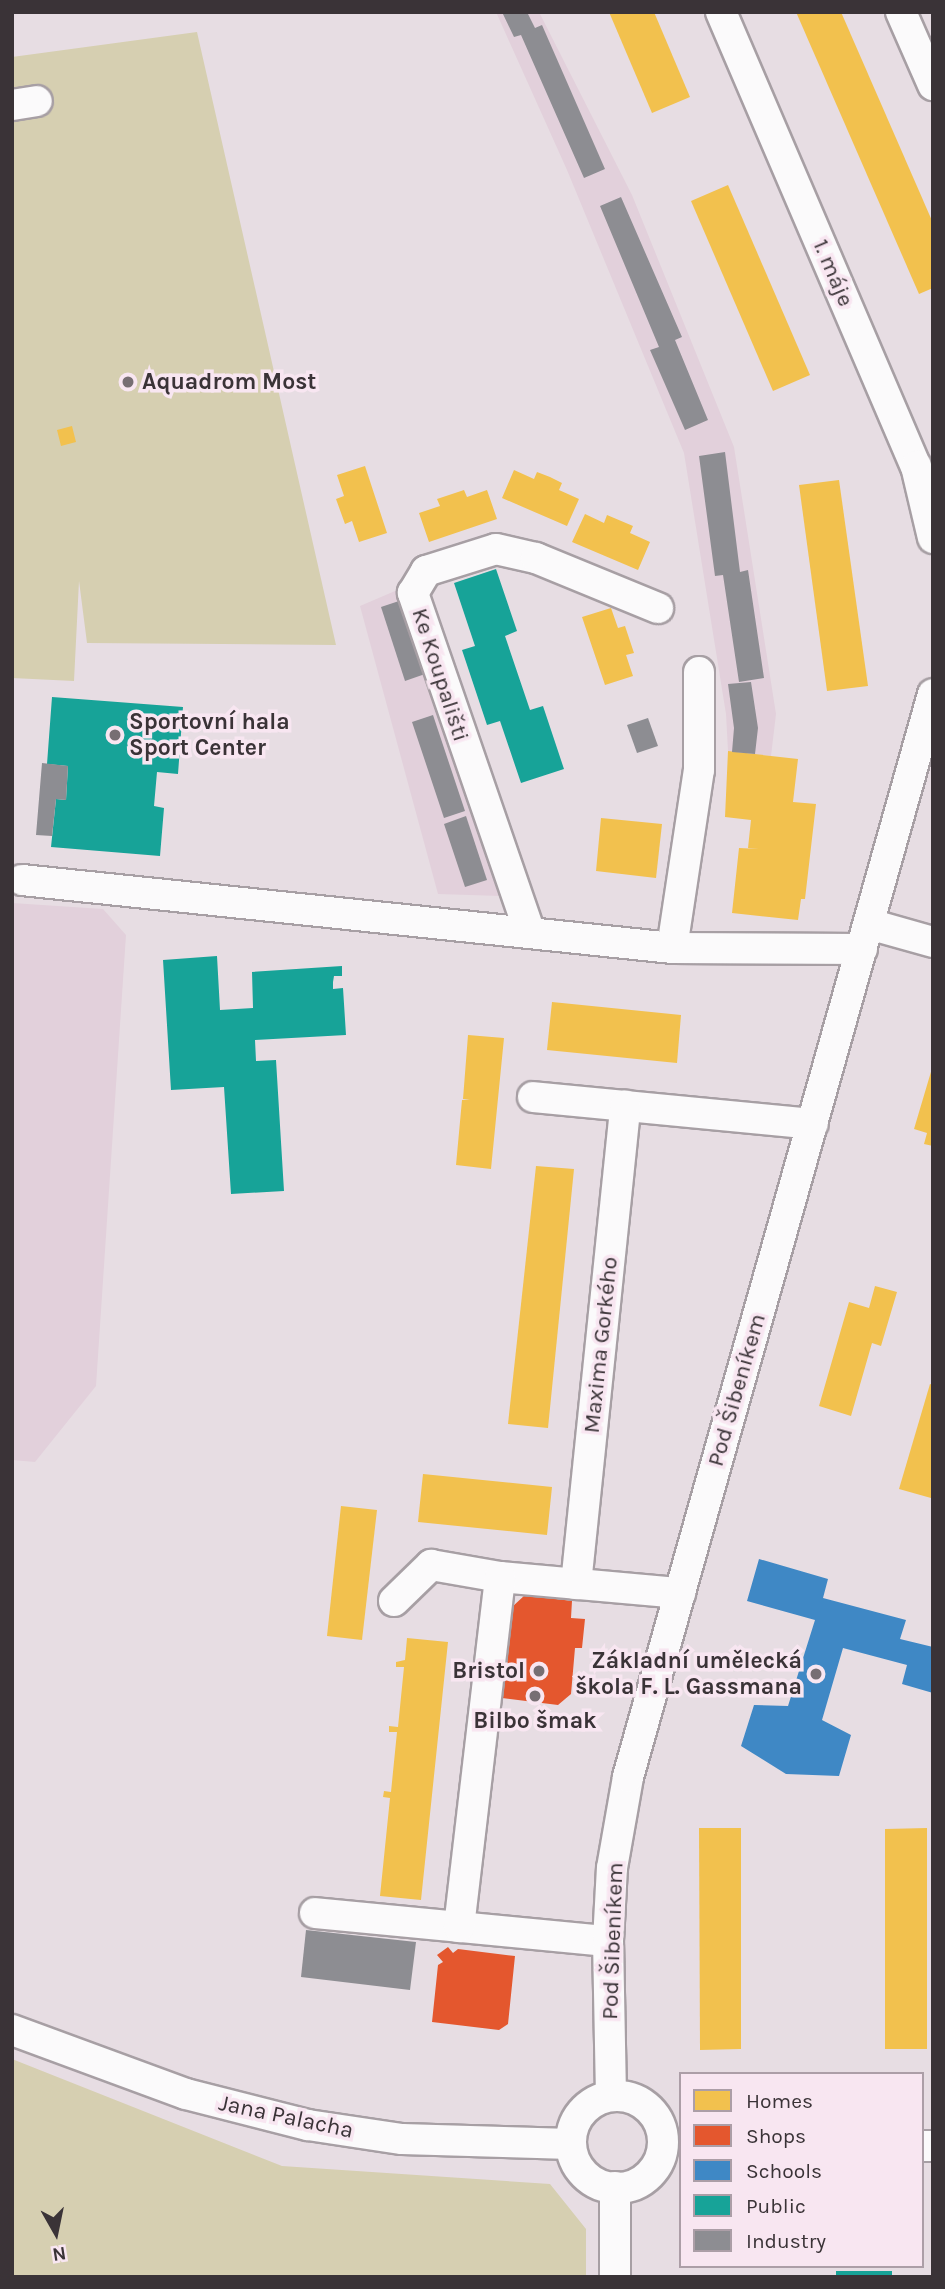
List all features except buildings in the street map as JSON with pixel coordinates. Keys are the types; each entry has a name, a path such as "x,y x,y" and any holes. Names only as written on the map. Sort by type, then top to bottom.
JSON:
{"street":[{"name":"1. máje","path":"721,12 916,466 933,538"},
{"path":"901,12 933,85"},
{"name":"Ke Koupališti","path":"530,933 414,593 426,571 496,549 546,561 658,608"},
{"path":"672,948 699,770 699,672"},
{"name":"Pod Šibeníkem","path":"611,2096 608,1941 612,1868 628,1777 933,694"},
{"path":"22,880 672,948 866,936 933,942"},
{"path":"533,1097 813,1124"},
{"name":"Maxima Gorkého","path":"576,1584 625,1106"},
{"path":"394,1601 431,1565 500,1577 680,1593"},
{"path":"459,1927 500,1577"},
{"path":"314,1913 608,1941"},
{"name":"Jana Palacha","path":"12,2030 186,2094 307,2125 402,2139 571,2144"},
{"path":"611,2096 638,2101 649,2109 672,2147 641,2180 615,2187 602,2185 580,2169 571,2144 578,2118 598,2100 611,2096"},
{"path":"615,2187 615,2277"}],"shaded area":[{"path":"496,12 539,12 632,195 734,447 776,714 771,756 728,751 726,714 684,453 567,170"},
{"path":"197,32 336,645 87,643 79,581 74,681 12,678 12,57"},
{"path":"402,588 501,896 438,894 360,606"},
{"path":"12,903 103,909 126,935 96,1386 35,1462 12,1460"},
{"path":"12,2059 282,2166 550,2184 586,2229 586,2277 12,2277"}],"place":[{"name":"Aquadrom Most","path":"128,382"},
{"name":"Sportovní hala Sport Center","path":"115,735"},
{"name":"Bristol","path":"539,1671"},
{"name":"Základní umělecká škola F. L. Gassmana","path":"816,1674"},
{"name":"Bilbo šmak","path":"535,1696"}]}
